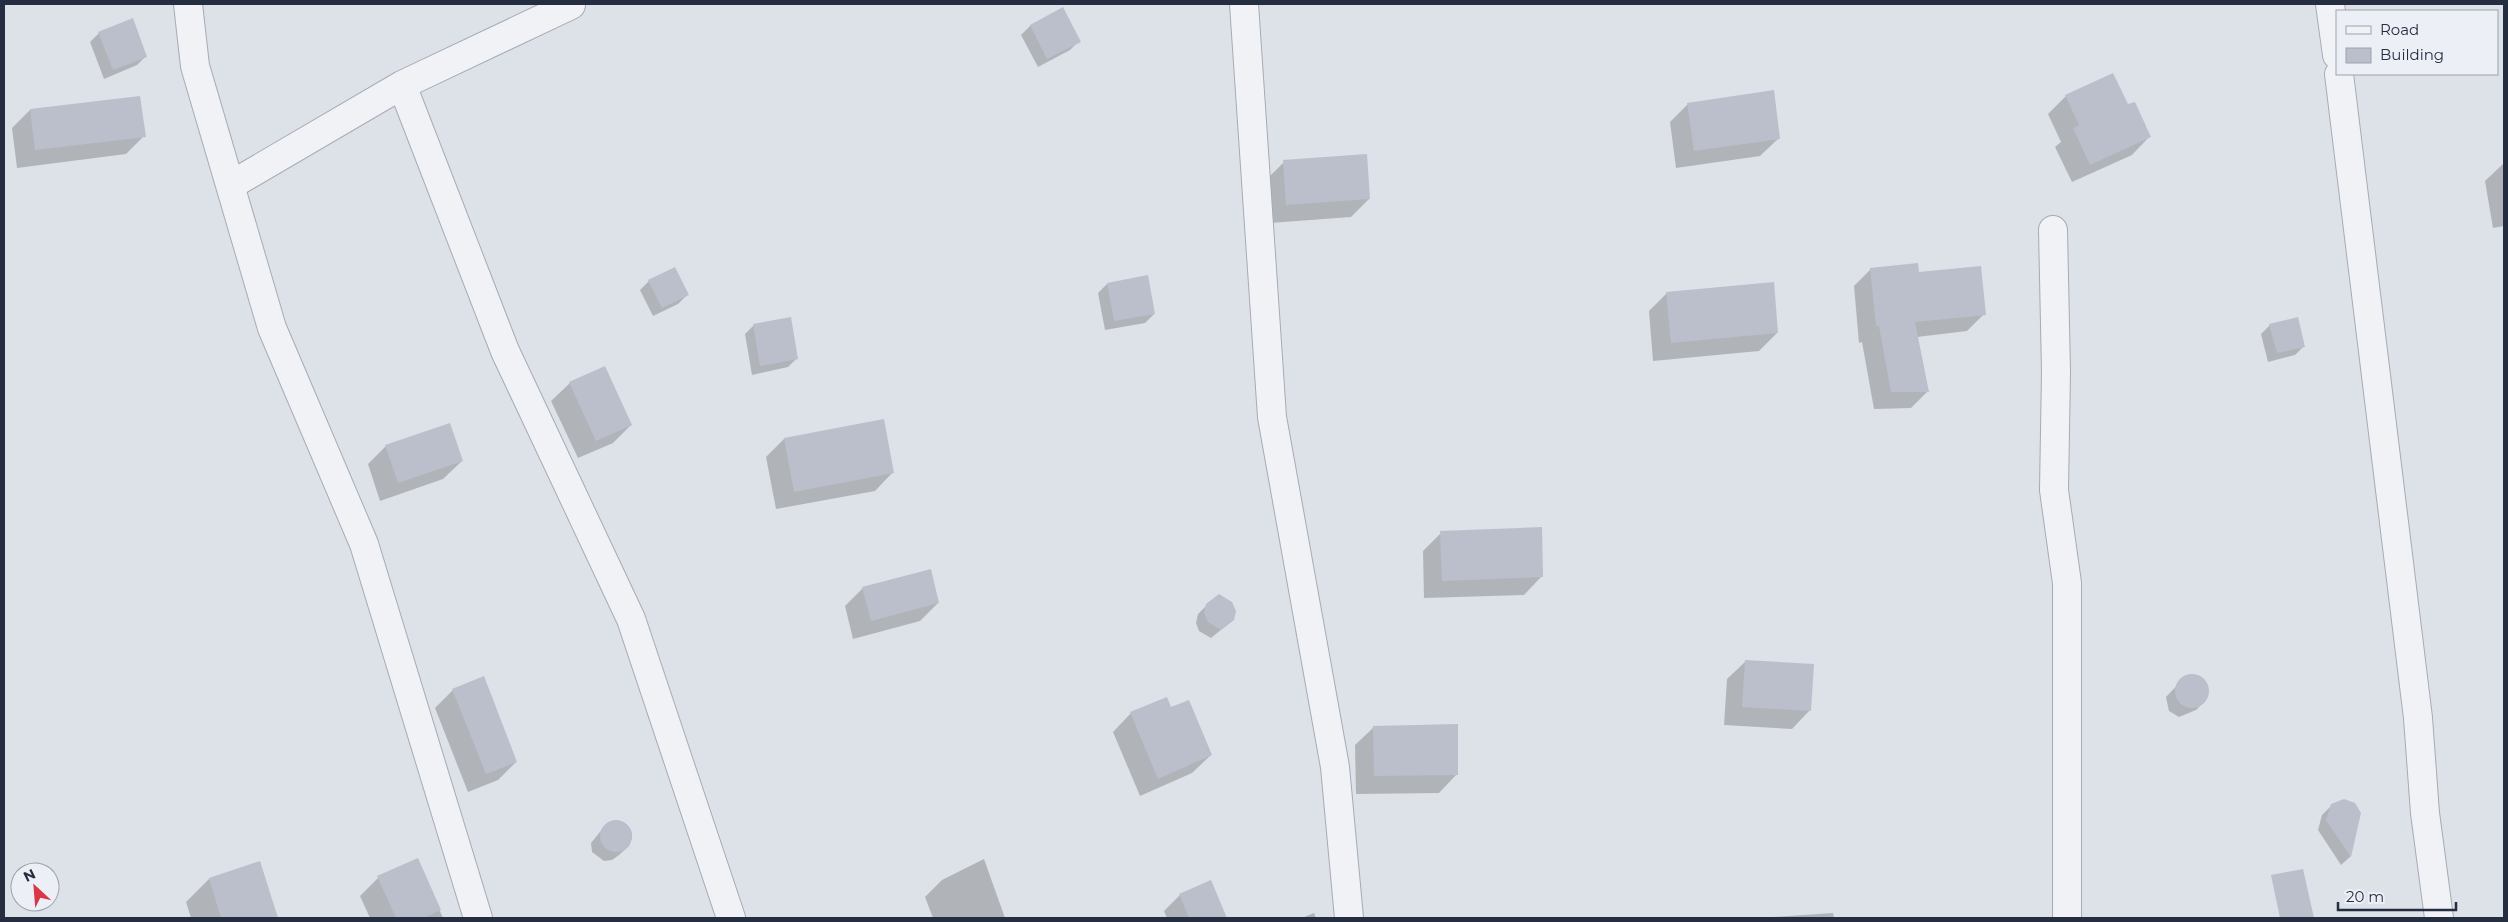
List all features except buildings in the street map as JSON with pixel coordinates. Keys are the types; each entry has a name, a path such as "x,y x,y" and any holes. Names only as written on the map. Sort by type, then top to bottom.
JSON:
{"street":[{"path":"188,4 195,66 272,328 364,544 478,918"},
{"path":"1244,4 1272,417 1335,767 1349,918"},
{"path":"2330,4 2336,48"},
{"path":"231,185 402,85 571,5"},
{"path":"2339,75 2418,718 2425,813 2439,918"},
{"path":"402,85 505,351 631,619 731,918"},
{"path":"2053,230 2056,372 2054,490 2067,583 2068,628 2067,918"}]}
